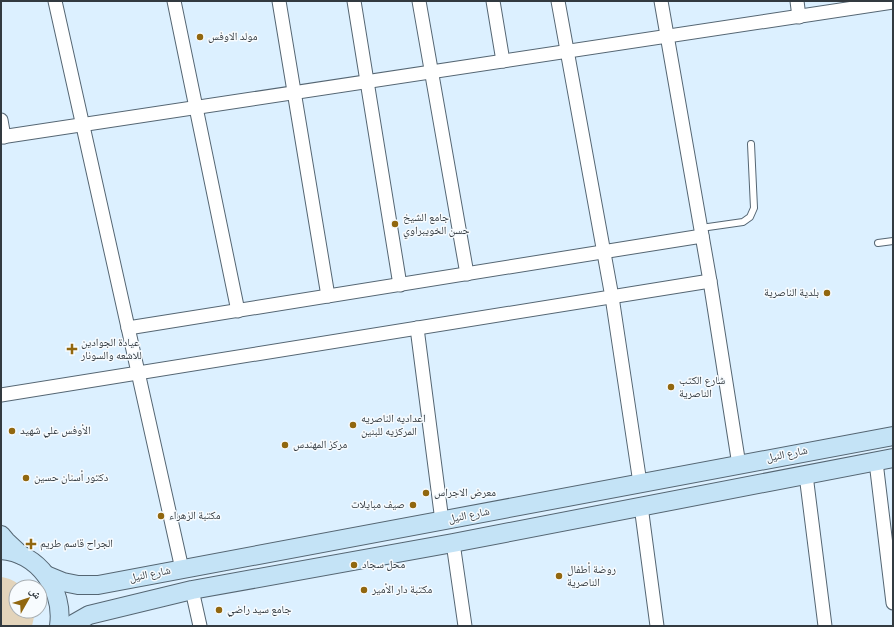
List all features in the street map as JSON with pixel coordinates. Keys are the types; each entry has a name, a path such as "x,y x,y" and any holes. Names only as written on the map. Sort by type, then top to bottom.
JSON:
{"main road":[{"name":"شارع النيل","path":"46,575 63,582 78,585 98,585 893,436"},
{"name":"شارع النيل","path":"71,626 89,615 192,590 454,543 884,460"},
{"path":"1,535 6,542 36,564 46,575 55,590 59,607 59,626"},
{"path":"1,550 24,556"}],"street":[{"path":"54,1 182,569"},
{"path":"174,1 238,311"},
{"path":"279,1 328,296"},
{"path":"354,1 400,285"},
{"path":"419,1 467,274"},
{"path":"493,1 503,61"},
{"path":"558,1 612,297 640,483"},
{"path":"661,1 710,281 739,465"},
{"path":"797,1 799,17"},
{"path":"1,120 3,137 893,2"},
{"path":"128,328 604,252 701,232"},
{"path":"1,394 710,281"},
{"path":"416,328 442,521"},
{"path":"884,460 893,603"},
{"path":"806,475 826,626"},
{"path":"641,506 657,626"},
{"path":"454,543 465,626"},
{"path":"192,590 200,626"}],"lane":[{"path":"701,232 743,222 750,217 754,208 751,144"},
{"path":"878,243 893,241"}],"shaded area":[{"path":"1,577 10,579 8,579 8,619 34,619 32,626 1,626"}],"place":[{"name":"مولد الاوفس","path":"200,37"},
{"name":"جامع الشيخ حسن الخويبراوي","path":"395,224"},
{"name":"بلدية الناصرية","path":"827,293"},
{"name":"عيادة الجوادين للاشعه والسونار","path":"72,349"},
{"name":"شارع الكتب الناصرية","path":"671,387"},
{"name":"اعداديه الناصريه المركزيه للبنين","path":"353,425"},
{"name":"الأوفس علي شهيد","path":"12,431"},
{"name":"مركز المهندس","path":"285,445"},
{"name":"دكتور أسنان حسين","path":"26,478"},
{"name":"معرض الاجراس","path":"426,493"},
{"name":"صيف مبايلات","path":"413,505"},
{"name":"مكتبة الزهراء","path":"161,516"},
{"name":"الجراح قاسم طريم","path":"31,544"},
{"name":"محل سجاد","path":"354,565"},
{"name":"روضة أطفال الناصرية","path":"559,576"},
{"name":"مكتبة دار الأمير","path":"364,590"},
{"name":"جامع سيد راضي","path":"219,610"}]}
